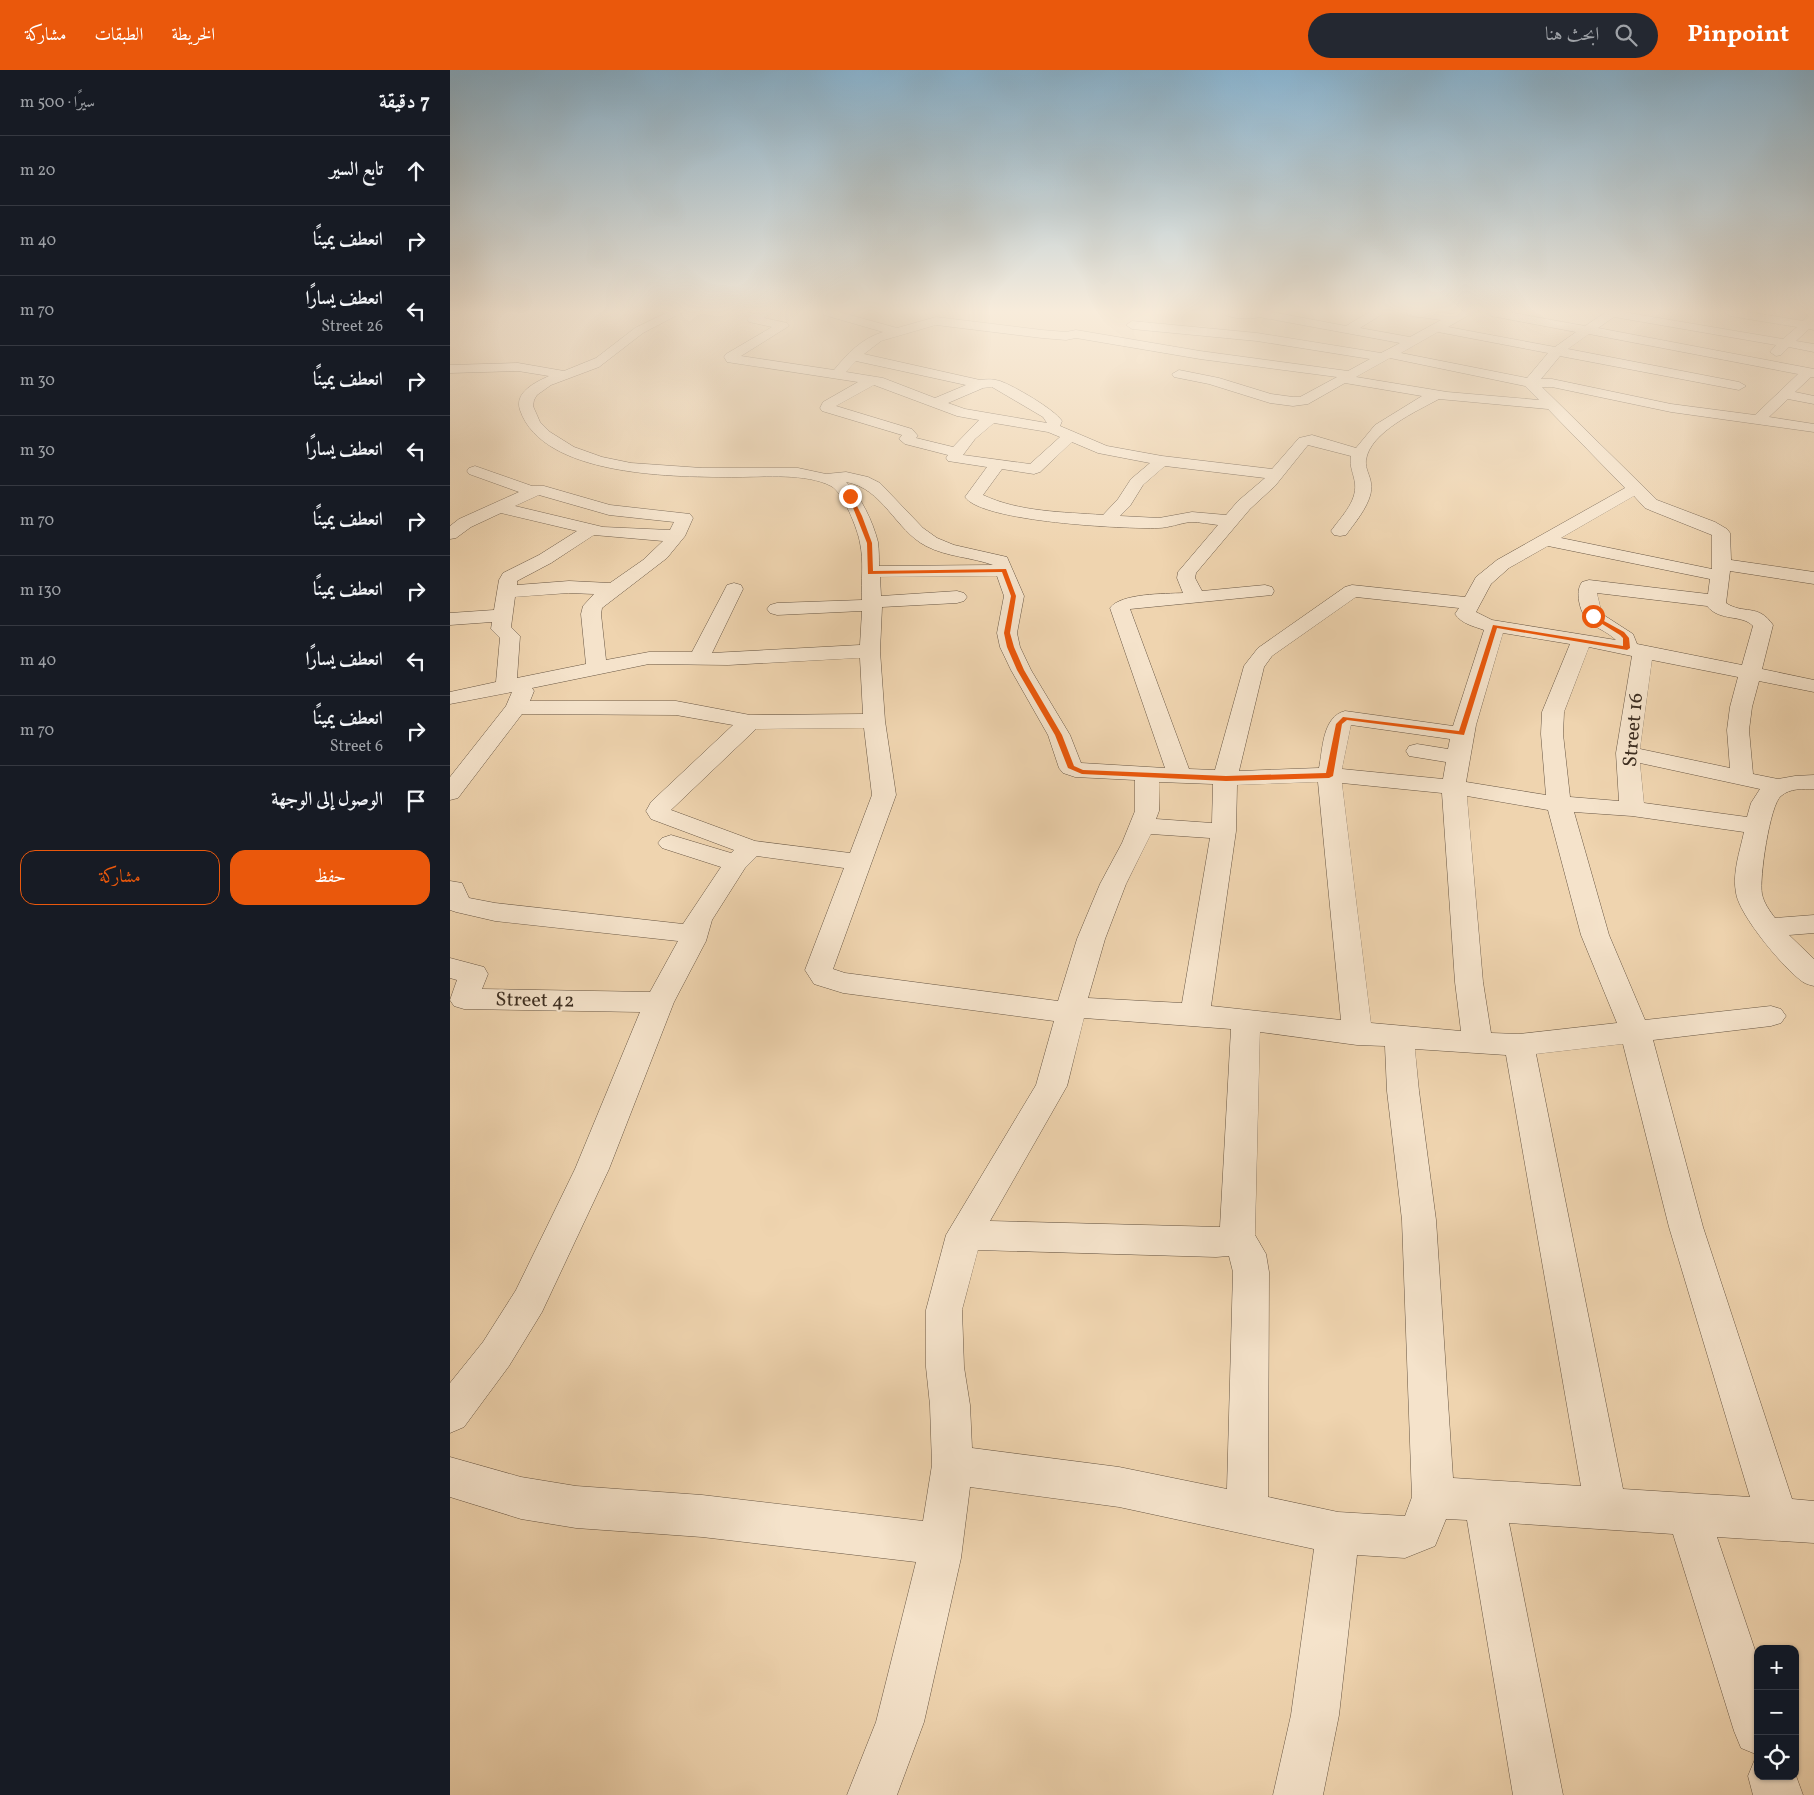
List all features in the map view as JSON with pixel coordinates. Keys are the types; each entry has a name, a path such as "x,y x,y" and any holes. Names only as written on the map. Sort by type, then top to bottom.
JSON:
{"street":[{"path":"532,392 525,405 535,426 554,444 575,454 634,469 798,473 826,478 838,483 845,490 860,516 869,543 872,603 870,651 874,721 884,795 818,970 824,977 843,983 1071,1010 1195,1015 1357,1034 1478,1044 1519,1045 1771,1016"},
{"path":"850,392 828,405 827,408 907,432 910,436 907,439 910,441 956,452"},
{"path":"911,392 962,413 1052,428 1103,450 1162,461 1276,474"},
{"path":"935,403 960,392"},
{"path":"1011,392 1048,414 1055,421 1052,428"},
{"path":"1249,392 1293,401 1307,399 1319,392"},
{"path":"1421,392 1469,400 1552,404"},
{"path":"1469,400 1475,392"},
{"path":"1543,392 1651,504 1660,510 1718,530 1721,533 1721,570 1717,601 1719,608 1756,617 1763,625 1741,707 1738,730 1742,778"},
{"path":"1591,392 1707,413 1814,428"},
{"path":"1606,396 1610,392"},
{"path":"1707,413 1731,392"},
{"path":"1758,420 1785,394 1814,400"},
{"path":"1340,531 1363,491 1363,484 1358,470 1360,454 1363,448 1378,430 1435,395"},
{"path":"991,418 974,432 956,452 955,459 997,466 1034,469 1070,436"},
{"path":"1195,598 1186,578 1187,572 1244,505 1269,483 1304,441 1317,441 1360,454"},
{"path":"1107,520 1124,502 1137,482 1162,461"},
{"path":"997,466 974,494 975,498 994,507 1038,514 1107,520 1159,523 1201,517 1232,521"},
{"path":"475,471 532,491"},
{"path":"737,487 754,471"},
{"path":"826,478 844,475 864,480 878,489 916,532 932,542 1001,561 1014,596 1007,633 1010,647 1025,679 1059,735 1071,768 1082,772 1226,778 1329,776 1454,787 1559,804 1632,810 1758,826"},
{"path":"1636,488 1503,564 1483,581 1465,614 1474,620 1495,626 1582,640 1814,686"},
{"path":"450,534 457,522 499,507 540,489 621,512 683,517 684,519 676,536 659,556 593,606 592,614 597,668"},
{"path":"499,507 614,533 676,536"},
{"path":"506,686 510,636 502,631 506,592 510,577 545,559 592,529"},
{"path":"1545,540 1721,570 1814,578"},
{"path":"870,572 1004,570"},
{"path":"1635,650 1622,634 1598,621 1590,612 1587,590 1589,586 1717,601"},
{"path":"506,592 569,587 613,589"},
{"path":"699,659 734,589"},
{"path":"1195,1015 1224,831 1226,778 1254,666 1265,652 1291,635 1347,592 1356,590 1470,604"},
{"path":"1180,776 1120,612 1123,605 1266,592"},
{"path":"777,609 957,597"},
{"path":"450,620 503,615"},
{"path":"1478,1044 1468,973 1454,787 1459,746 1495,626"},
{"path":"1433,1496 1796,1522 1686,1228 1635,1031 1595,935 1559,804 1552,734 1553,712 1582,640"},
{"name":"Street 16","path":"1632,810 1628,753 1635,650"},
{"path":"450,698 649,658 728,659 870,651"},
{"path":"450,793 516,706 528,682"},
{"path":"516,706 676,708 750,722 874,721"},
{"path":"1357,1034 1329,776 1339,724 1345,718 1459,746"},
{"path":"744,855 660,814 658,811 750,722"},
{"path":"1417,751 1459,746"},
{"path":"1628,753 1781,787"},
{"path":"872,1795 900,1722 939,1558 952,1465 950,1405 945,1367 944,1310 964,1235 1051,1086 1091,939 1113,884 1148,811 1148,774"},
{"path":"1814,782 1798,782 1781,787 1767,796 1758,826 1748,876 1749,895 1754,909 1785,947 1814,976"},
{"path":"1142,826 1224,831"},
{"path":"671,843 744,855 860,862"},
{"path":"450,1414 496,1354 529,1301 592,1169 659,1002 694,934 698,920 711,899 744,855"},
{"path":"450,889 453,889 458,902 465,906 495,912 694,934"},
{"path":"1769,927 1814,924"},
{"name":"Street 42","path":"450,968 474,974 464,1000 659,1002"},
{"path":"1246,1020 1237,1240 1246,1249 1250,1258 1251,1272 1247,1515"},
{"path":"952,1465 1119,1488 1338,1533 1405,1537 1420,1531 1433,1496 1419,1220 1399,1037"},
{"path":"1519,1045 1606,1507"},
{"path":"964,1235 1216,1242 1237,1240"},
{"path":"450,1477 521,1498 576,1507 702,1516 941,1544"},
{"path":"1484,1500 1538,1795"},
{"path":"1688,1513 1754,1719"},
{"path":"1298,1795 1315,1716 1338,1533"},
{"path":"1773,1780 1778,1795"}],"route":[{"path":"850,496 860,516 869,543 870,572 1004,570 1014,596 1007,633 1010,647 1020,670 1059,735 1071,768 1082,772 1226,778 1329,776 1339,724 1345,718 1462,734 1495,626 1627,648 1626,638 1622,634 1598,621 1593,616"}]}
